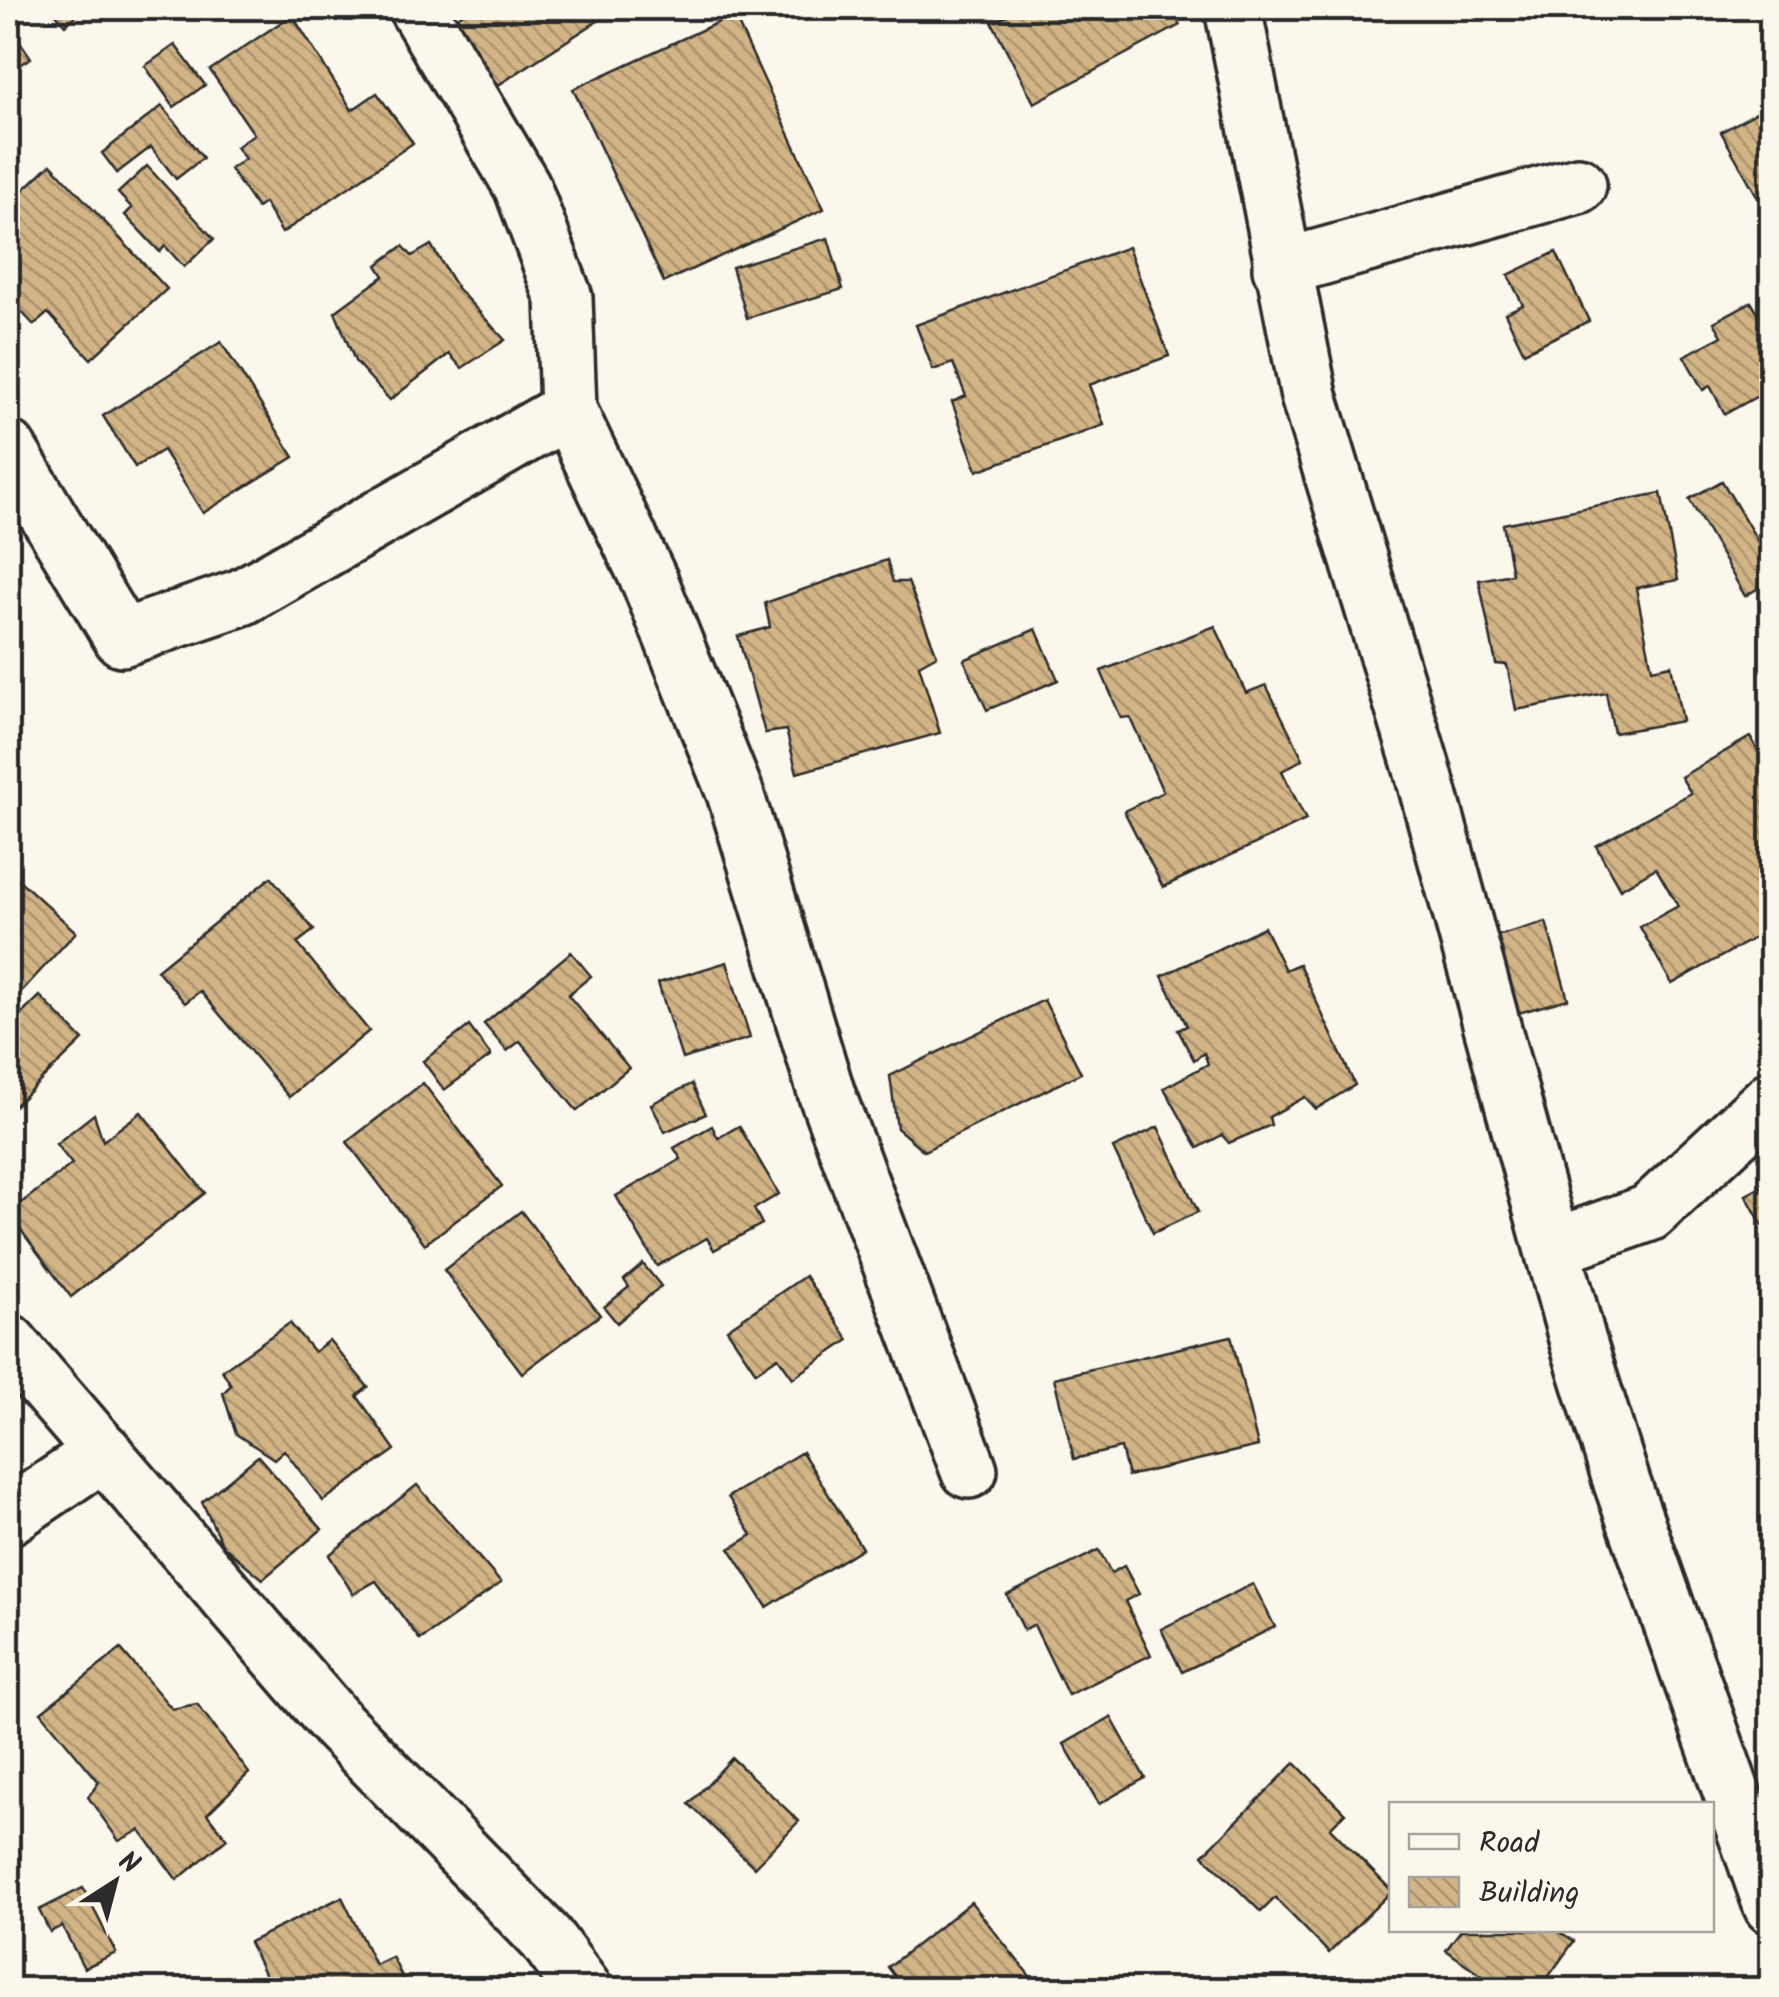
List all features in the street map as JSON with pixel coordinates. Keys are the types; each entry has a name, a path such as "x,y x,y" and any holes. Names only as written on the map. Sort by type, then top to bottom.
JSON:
{"street":[{"path":"417,8 522,186 564,298 568,410 650,582 735,793 827,1095 969,1470"},
{"path":"1233,8 1309,396 1421,765 1622,1483 1772,1906"},
{"path":"1281,268 1578,185"},
{"path":"8,449 122,638 242,597 568,410"},
{"path":"1554,1246 1649,1213 1772,1099"},
{"path":"8,1342 338,1725 546,1938 584,1990"},
{"path":"8,1517 104,1452"}],"building":[{"path":"51,8 86,8 65,25"},
{"path":"471,8 618,8 489,91 445,25"},
{"path":"1022,8 1171,8 1180,25 1034,103 992,22"},
{"path":"1751,8 1772,8 1772,24 1762,29"},
{"path":"292,15 352,110 377,93 413,143 282,233 264,203 257,208 230,169 245,159 236,147 254,134 210,70"},
{"path":"734,15 824,209 664,282 573,89"},
{"path":"8,24 31,58 8,73"},
{"path":"175,45 205,85 174,107 145,66"},
{"path":"1772,104 1772,195 1760,201 1721,132"},
{"path":"162,106 203,158 176,179 151,147 117,173 102,153"},
{"path":"51,164 167,289 91,359 48,313 34,325 8,297 8,204"},
{"path":"147,166 214,239 184,267 165,246 160,252 125,215 132,208 118,193"},
{"path":"828,238 843,289 747,318 732,267"},
{"path":"431,245 457,288 505,340 462,368 449,354 390,400 355,361 335,312 384,276 377,265 403,246 412,256"},
{"path":"1128,247 1169,356 1089,385 1104,425 977,471 952,402 966,396 953,363 933,370 916,325"},
{"path":"1556,252 1589,321 1524,352 1505,313 1523,305 1508,275"},
{"path":"1751,302 1759,315 1772,308 1772,388 1725,414 1710,386 1703,390 1684,356 1722,336 1714,322"},
{"path":"221,342 294,457 203,513 163,450 135,467 103,416"},
{"path":"1722,481 1772,565 1772,580 1745,596 1689,499"},
{"path":"1661,493 1678,580 1636,588 1652,669 1671,665 1682,721 1614,733 1606,693 1516,710 1507,665 1496,664 1479,580 1512,574 1503,524"},
{"path":"887,560 893,582 908,582 937,655 919,665 940,733 797,773 786,730 765,733 738,636 770,627 765,603"},
{"path":"1215,626 1246,693 1266,685 1303,759 1282,771 1306,820 1163,887 1124,811 1163,792 1130,717 1121,718 1101,671"},
{"path":"1036,629 1058,680 987,710 964,660"},
{"path":"1750,737 1772,774 1772,928 1672,984 1640,927 1678,906 1656,868 1620,889 1596,846 1691,793 1681,777"},
{"path":"8,870 76,932 8,1006"},
{"path":"271,877 314,930 297,943 369,1031 289,1097 200,991 185,1003 157,970"},
{"path":"1546,922 1568,999 1515,1014 1493,937"},
{"path":"1264,927 1285,970 1299,964 1355,1085 1316,1109 1305,1097 1269,1117 1271,1125 1229,1143 1222,1135 1198,1148 1164,1088 1208,1064 1204,1053 1194,1060 1178,1030 1187,1026 1162,976"},
{"path":"571,952 591,976 568,995 629,1068 577,1111 520,1041 507,1051 484,1024"},
{"path":"727,962 750,1038 682,1059 658,983"},
{"path":"40,996 83,1040 8,1112 8,1027"},
{"path":"1044,1000 1081,1073 924,1151 897,1128 890,1076"},
{"path":"469,1026 491,1056 444,1090 423,1061"},
{"path":"423,1083 502,1186 425,1244 347,1142"},
{"path":"692,1084 706,1114 665,1132 651,1104"},
{"path":"141,1112 205,1193 71,1297 8,1213 72,1164 56,1144 94,1114 103,1141"},
{"path":"712,1126 718,1138 739,1126 779,1194 754,1209 762,1224 714,1250 707,1238 657,1266 616,1196 681,1159 674,1148"},
{"path":"1158,1127 1198,1212 1153,1233 1113,1148"},
{"path":"1772,1181 1772,1241 1771,1241 1746,1195"},
{"path":"521,1211 600,1315 522,1373 444,1270"},
{"path":"643,1264 661,1286 617,1323 604,1307 629,1287 624,1280"},
{"path":"805,1276 849,1340 793,1378 778,1357 756,1372 727,1329"},
{"path":"290,1323 314,1352 329,1340 368,1387 357,1396 395,1450 323,1501 284,1450 274,1459 236,1434 223,1393 231,1385 222,1370"},
{"path":"1231,1336 1258,1446 1128,1476 1121,1448 1074,1459 1054,1378"},
{"path":"802,1452 862,1548 767,1607 730,1549 752,1535 728,1497"},
{"path":"258,1456 322,1529 263,1579 223,1546 202,1502"},
{"path":"417,1485 501,1583 420,1640 376,1581 353,1594 329,1555"},
{"path":"1099,1550 1111,1573 1124,1566 1139,1594 1125,1601 1151,1655 1068,1695 1034,1625 1024,1630 1007,1595"},
{"path":"1253,1584 1275,1627 1182,1672 1161,1629"},
{"path":"121,1649 172,1709 197,1704 249,1773 207,1814 227,1839 177,1880 140,1830 119,1841 88,1797 99,1782 41,1712"},
{"path":"1111,1717 1145,1778 1099,1804 1064,1744"},
{"path":"732,1758 799,1821 754,1867 689,1804"},
{"path":"1295,1763 1345,1813 1330,1828 1389,1888 1389,1894 1329,1953 1275,1898 1261,1912 1203,1855"},
{"path":"83,1888 116,1953 84,1968 62,1926 50,1932 39,1910"},
{"path":"342,1897 375,1965 392,1957 409,1990 272,1990 249,1942"},
{"path":"971,1902 1041,1990 905,1990 888,1967"},
{"path":"1460,1932 1560,1932 1574,1941 1539,1990 1502,1990 1446,1950"},
{"path":"509,1975 523,1990 494,1990"}]}
